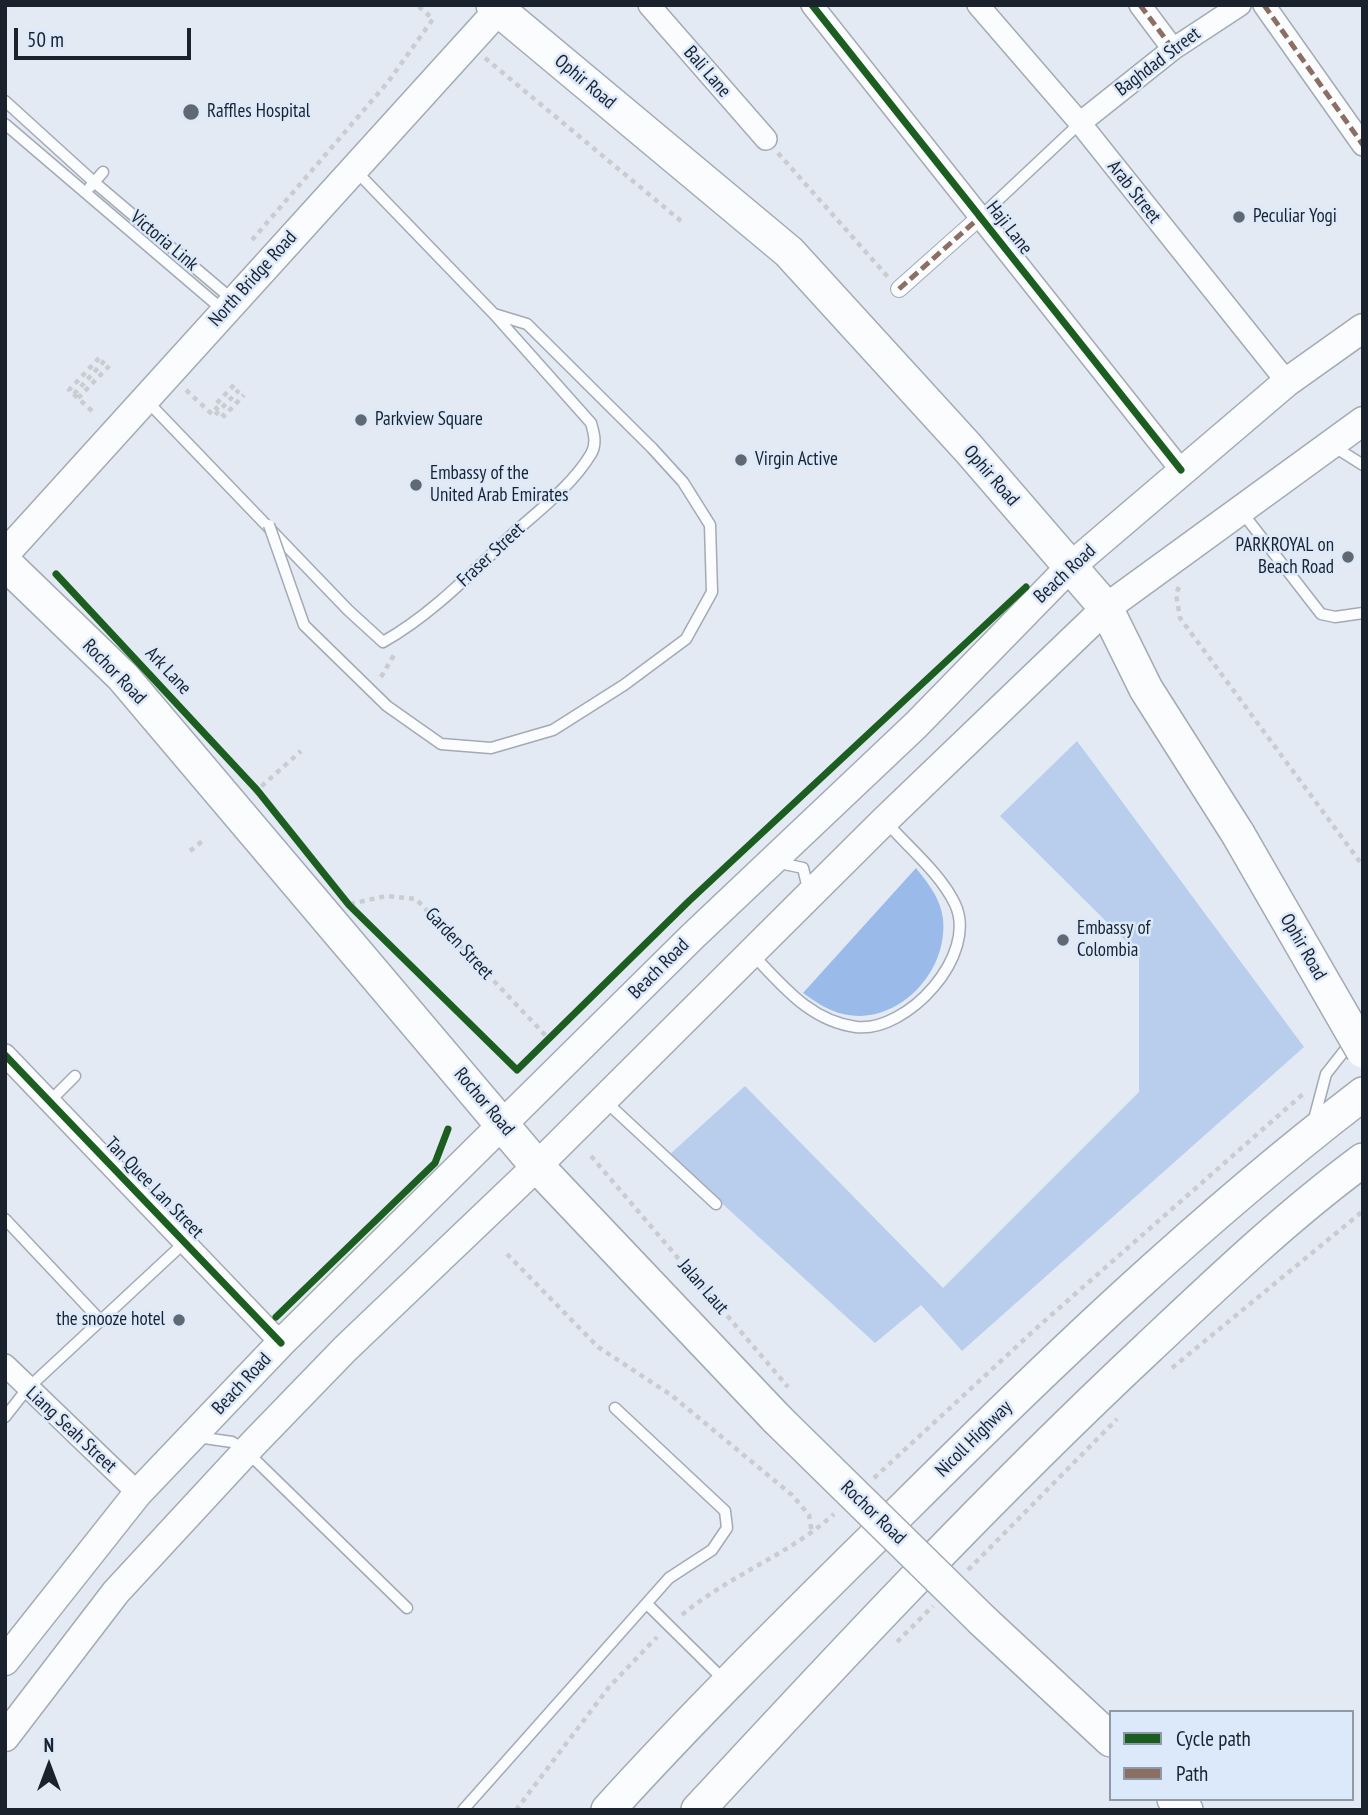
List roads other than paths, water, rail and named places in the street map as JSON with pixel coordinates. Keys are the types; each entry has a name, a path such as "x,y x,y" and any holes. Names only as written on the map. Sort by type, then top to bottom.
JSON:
{"highway":[{"name":"Ophir Road","path":"498,7 789,252 959,439 1105,608 1146,689 1238,834 1363,1051"},
{"name":"Rochor Road","path":"5,563 122,677 252,795 537,1166 774,1416 983,1621 1109,1738"},
{"name":"Nicoll Highway","path":"608,1810 727,1684 1051,1363 1209,1219 1310,1134 1363,1094"},
{"path":"698,1810 907,1588 1089,1404 1266,1239 1363,1160"}],"main road":[{"name":"North Bridge Road","path":"5,554 498,7"},
{"name":"Beach Road","path":"5,1661 138,1493 281,1343 772,862 916,725 1070,567 1287,382 1363,328"},
{"path":"5,1737 116,1592 246,1451 345,1349 537,1166 884,821 1105,608 1363,421"}],"street":[{"name":"Bali Lane","path":"649,5 766,139"},
{"name":"Haji Lane","path":"812,5 1181,470"},
{"name":"Arab Street","path":"978,5 1080,123 1287,382"},
{"path":"1140,5 1173,49"},
{"name":"Baghdad Street","path":"1080,123 1173,49 1240,5"},
{"path":"1264,5 1363,145"},
{"path":"899,289 980,217"},
{"name":"Tan Quee Lan Street","path":"5,1055 281,1343"},
{"name":"Liang Seah Street","path":"5,1365 138,1493"}],"lane":[{"name":"Victoria Link","path":"5,101 94,182 169,245 229,306"},
{"path":"980,217 1080,123"},
{"name":"Victoria Link","path":"5,124 160,255 229,306"},
{"name":"Fraser Street","path":"144,398 348,610 383,642 400,632 450,592 566,485 593,452 595,435 591,423 494,314 354,169"},
{"path":"86,192 103,172"},
{"path":"160,255 169,245"},
{"path":"269,525 304,625 387,706 441,744 491,748 552,730 624,685 686,639 712,592 710,525 683,482 527,324 494,314"},
{"path":"1331,445 1363,465"},
{"path":"1239,509 1321,614 1335,617 1363,613"},
{"path":"751,953 799,1003 824,1017 855,1027 880,1027 903,1016 937,984 958,946 960,926 956,905 944,887 884,821"},
{"path":"772,862 803,868 809,895"},
{"path":"1310,1134 1326,1074 1363,1028"},
{"path":"50,1101 75,1076"},
{"path":"604,1100 716,1204"},
{"path":"5,1219 101,1321"},
{"path":"5,1418 27,1389 184,1243"},
{"path":"463,1810 669,1578 712,1550 727,1528 724,1511 615,1408"},
{"path":"193,1437 232,1442 246,1451 407,1608"},
{"path":"647,1604 727,1684"}],"place":[{"name":"Raffles Hospital","path":"191,112"},
{"name":"Peculiar Yogi","path":"1239,217"},
{"name":"Parkview Square","path":"361,420"},
{"name":"Virgin Active","path":"741,460"},
{"name":"Embassy of the United Arab Emirates","path":"416,485"},
{"name":"PARKROYAL on Beach Road","path":"1348,557"},
{"name":"Embassy of Colombia","path":"1063,940"},
{"name":"the snooze hotel","path":"179,1320"}]}
